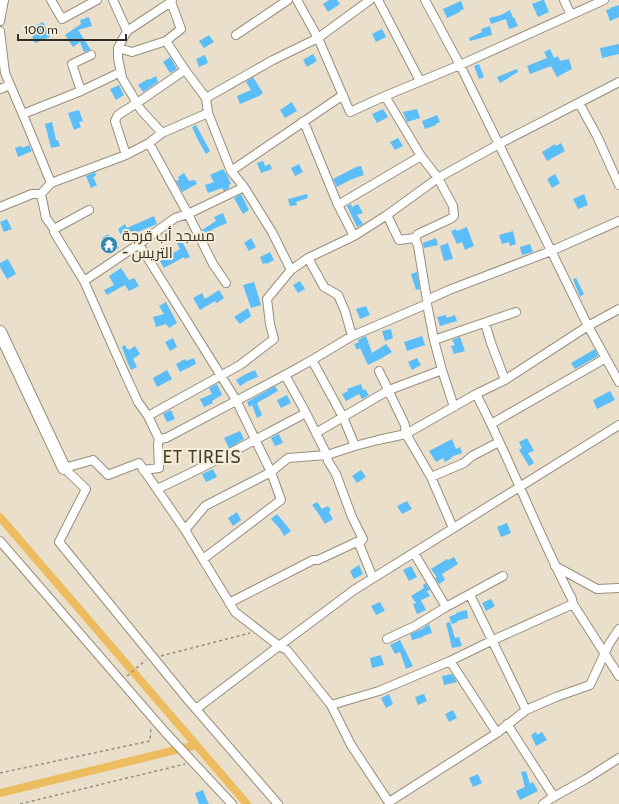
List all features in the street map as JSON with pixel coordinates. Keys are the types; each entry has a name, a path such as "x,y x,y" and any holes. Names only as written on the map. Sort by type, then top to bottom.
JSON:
{"street":[{"path":"0,21 4,0"},
{"path":"51,0 62,18 97,0"},
{"path":"113,0 127,31"},
{"path":"236,36 288,0"},
{"path":"297,0 318,38 350,112 604,0"},
{"path":"206,98 273,60 318,38 370,0"},
{"path":"378,0 420,81"},
{"path":"425,0 460,64 588,326 619,382"},
{"path":"564,0 571,15"},
{"path":"118,48 132,52 166,41 181,29 171,1 127,31 118,48 118,58 122,78 141,110 162,133"},
{"path":"0,31 5,73 51,183"},
{"path":"166,41 206,98 208,113 231,171 244,187 272,232 291,270"},
{"path":"81,91 72,64 91,55"},
{"path":"126,155 115,121 118,115 138,104 185,70"},
{"path":"23,114 81,91 121,72"},
{"path":"148,416 240,365 274,338 270,324 267,299 291,270 308,258 354,236 387,215 438,178 499,144 619,82"},
{"path":"0,89 10,85"},
{"path":"231,171 342,95"},
{"path":"385,96 421,156 438,178 453,206 454,216 418,234 415,238 399,240 387,215"},
{"path":"579,103 597,136 619,185"},
{"path":"0,207 32,194 40,194 51,183 126,155 149,143 162,133 208,113"},
{"path":"302,122 306,127 338,205 354,236"},
{"path":"149,143 188,214 213,264 226,283"},
{"path":"338,205 421,156"},
{"path":"84,281 175,218 188,214 244,187"},
{"path":"40,194 46,218 84,281 138,402 148,416 159,439 159,468 143,470"},
{"path":"54,229 89,210"},
{"path":"159,439 166,438 285,375 352,336 427,302 551,251 619,221"},
{"path":"415,238 418,246 434,340 454,407"},
{"path":"139,244 236,400 271,472 281,500 203,559"},
{"path":"308,258 324,287 338,295 345,311 352,336"},
{"path":"185,530 205,506 271,472 288,458 327,455 378,440 406,434 476,394 505,380 588,326 619,309"},
{"path":"434,340 516,312"},
{"path":"485,323 505,380"},
{"path":"0,332 64,468 86,489 59,542 153,658 278,804"},
{"path":"491,424 606,358"},
{"path":"312,360 343,417 356,446"},
{"path":"316,433 389,390 442,370"},
{"path":"379,371 405,425 406,434 431,477 453,528"},
{"path":"285,375 327,455 328,461 336,474 352,517 363,538"},
{"path":"476,394 573,604 619,676"},
{"path":"157,489 186,476 306,413"},
{"path":"196,709 354,590 619,425"},
{"path":"431,477 464,463 472,456 499,442"},
{"path":"64,468 93,460 108,475 139,463 185,530 235,612 279,646 287,650 331,705 351,745 390,803 497,732 526,710 556,697 590,686 609,644 619,629"},
{"path":"363,538 359,544 373,578"},
{"path":"229,603 313,560 318,560 363,538"},
{"path":"0,541 165,732 232,804"},
{"path":"414,553 446,607"},
{"path":"555,566 597,589 619,588"},
{"path":"387,639 415,626 502,576"},
{"path":"470,595 491,641 526,710"},
{"path":"331,705 379,691 450,661 573,604"},
{"path":"450,661 497,732"},
{"path":"508,724 554,797"},
{"path":"543,804 619,758"}],"path":[{"path":"123,680 144,661 260,631"},
{"path":"0,773 150,741 151,726"},
{"path":"20,804 194,762"}],"building":[{"path":"329,0 337,0 340,4 328,12 323,4"},
{"path":"544,0 549,12 538,17 532,4"},
{"path":"461,1 464,9 447,18 443,9"},
{"path":"619,5 619,17 610,21 606,10"},
{"path":"510,10 518,26 509,29 506,19 491,24 489,18 501,15"},
{"path":"89,17 92,26 78,30 91,50 84,52 80,42 73,47 65,35 81,24 80,20"},
{"path":"43,22 50,37 35,43 32,37 36,34 33,27"},
{"path":"490,26 492,35 470,41 469,38 482,32 481,29"},
{"path":"382,29 386,37 376,42 372,34"},
{"path":"209,35 214,42 204,48 199,41"},
{"path":"619,44 619,54 602,58 600,48"},
{"path":"550,49 554,58 558,56 560,61 569,59 572,69 557,77 551,66 530,74 527,66 547,58 544,52"},
{"path":"313,54 317,61 307,67 303,60"},
{"path":"205,55 208,63 199,67 196,59"},
{"path":"170,57 177,69 170,73 163,62"},
{"path":"479,64 484,77 479,79 474,66"},
{"path":"517,69 518,72 500,83 497,77"},
{"path":"156,76 158,82 143,92 138,85"},
{"path":"253,77 263,93 240,104 237,96 251,90 246,82"},
{"path":"119,85 124,95 116,100 110,89"},
{"path":"292,102 297,111 285,118 280,110"},
{"path":"383,109 388,117 377,123 372,114"},
{"path":"417,109 420,118 407,122 403,112"},
{"path":"79,110 83,121 79,122 81,127 74,130 68,113"},
{"path":"437,115 440,122 425,129 422,121"},
{"path":"52,122 56,140 58,140 60,146 51,148 45,124"},
{"path":"196,125 210,151 206,154 192,127"},
{"path":"398,138 403,146 395,150 390,142"},
{"path":"561,143 565,151 547,161 542,152 555,144 556,146"},
{"path":"29,145 32,151 18,157 15,148 22,146 22,148"},
{"path":"263,161 265,166 270,164 272,169 261,173 257,163"},
{"path":"299,164 303,172 295,176 291,168"},
{"path":"361,166 364,175 337,187 333,179"},
{"path":"223,169 231,184 229,185 229,188 224,191 222,188 208,193 205,185 214,182 210,175"},
{"path":"95,172 96,176 93,177 97,185 91,188 86,176"},
{"path":"184,173 189,181 195,180 197,184 182,192 176,181 179,180 178,177"},
{"path":"555,174 560,183 552,188 547,179"},
{"path":"241,194 249,210 243,214 234,198"},
{"path":"307,194 308,198 296,202 297,205 290,206 288,199"},
{"path":"584,194 588,205 578,209 573,199"},
{"path":"351,204 352,207 358,204 363,213 357,215 363,224 357,227 347,206"},
{"path":"223,213 227,223 211,230 213,234 206,238 202,230 216,221 214,217"},
{"path":"154,216 157,224 128,236 127,234 122,237 118,229 125,224 127,228"},
{"path":"7,219 12,229 4,232 0,222"},
{"path":"467,227 474,246 465,250 462,242 457,244 451,231 456,229 457,231"},
{"path":"513,231 516,244 510,246 509,242 502,244 499,235"},
{"path":"108,234 112,242 115,240 119,248 110,252 102,238"},
{"path":"251,238 256,247 249,251 244,243"},
{"path":"436,238 438,245 424,248 423,243"},
{"path":"182,241 190,257 185,259 184,257 164,268 160,261 180,249 177,243"},
{"path":"448,243 453,259 444,261 440,246"},
{"path":"530,244 533,252 522,255 520,247"},
{"path":"270,252 274,260 267,264 263,264 260,257"},
{"path":"8,259 16,274 7,279 0,267 0,263"},
{"path":"121,268 129,280 134,278 139,286 129,291 125,285 107,295 104,290 114,285 109,276"},
{"path":"417,272 420,289 416,290 411,274"},
{"path":"576,278 584,294 580,297 573,279"},
{"path":"300,281 305,289 298,293 293,285"},
{"path":"254,282 261,305 251,308 243,285"},
{"path":"219,290 224,298 217,303 215,301 200,310 193,298 202,293 205,299"},
{"path":"166,302 177,323 169,328 166,324 156,327 153,317 164,314 159,306"},
{"path":"366,306 370,315 360,319 356,309"},
{"path":"248,308 251,316 240,324 234,317"},
{"path":"446,315 447,318 455,315 457,321 440,326 437,317"},
{"path":"391,329 393,338 385,341 382,331"},
{"path":"366,336 372,353 386,344 392,352 368,365 360,348 357,350 354,344"},
{"path":"422,336 425,345 407,351 404,342"},
{"path":"460,337 465,351 454,354 451,346 455,345 452,340"},
{"path":"173,338 177,347 170,351 165,342"},
{"path":"125,345 129,350 135,346 140,354 133,359 137,367 131,370 122,347"},
{"path":"595,349 598,356 575,369 571,363"},
{"path":"194,358 196,364 180,372 176,364 185,359 186,361"},
{"path":"417,358 421,365 412,370 408,362"},
{"path":"167,370 172,379 157,387 153,378"},
{"path":"255,370 258,377 240,386 236,380"},
{"path":"217,384 222,395 212,401 213,403 204,407 200,399 212,394 209,388"},
{"path":"361,384 363,390 365,389 369,395 362,399 359,394 346,401 342,394 348,391 347,389"},
{"path":"275,386 278,391 257,403 262,415 257,418 252,405 249,407 247,402"},
{"path":"610,391 615,400 597,409 593,400"},
{"path":"287,395 291,403 281,408 277,400"},
{"path":"171,410 175,419 167,422 163,414"},
{"path":"240,431 244,439 229,448 224,438"},
{"path":"279,434 283,443 275,446 271,438"},
{"path":"527,438 534,451 528,453 534,463 529,466 519,450 522,448 519,442"},
{"path":"452,439 456,449 460,447 462,453 451,457 452,458 445,462 443,458 436,462 429,451"},
{"path":"213,469 217,477 206,482 202,474"},
{"path":"361,470 366,477 357,483 352,476"},
{"path":"407,501 412,509 402,514 397,506"},
{"path":"317,502 322,509 328,506 331,510 329,512 333,519 325,524 312,505"},
{"path":"237,512 241,520 233,526 228,518"},
{"path":"277,514 291,531 284,536 271,519"},
{"path":"507,523 511,533 501,537 497,527"},
{"path":"454,557 458,564 442,574 445,580 439,584 435,578 437,577 431,569 447,559 448,560"},
{"path":"359,565 363,574 354,579 350,571"},
{"path":"411,566 417,577 409,581 403,570"},
{"path":"426,583 430,590 427,591 430,596 421,600 426,610 417,614 413,604 416,603 411,596 424,588 423,585"},
{"path":"491,599 495,606 486,611 482,603"},
{"path":"380,602 385,611 376,615 371,606"},
{"path":"467,610 468,618 452,624 449,617"},
{"path":"450,622 455,638 459,637 462,646 452,648 446,623"},
{"path":"429,624 432,633 412,640 410,634"},
{"path":"400,640 413,666 406,669 400,652 395,654 390,645"},
{"path":"381,655 384,665 372,668 370,658"},
{"path":"452,674 457,682 444,685 442,676"},
{"path":"389,694 393,704 386,708 381,698"},
{"path":"424,694 427,701 418,705 415,697"},
{"path":"453,710 457,718 449,722 445,714"},
{"path":"536,732 537,735 542,732 547,740 536,746 531,735"},
{"path":"526,771 530,784 533,782 538,791 520,800 516,791 525,787 521,772"},
{"path":"478,774 482,783 473,787 469,778"},
{"path":"203,790 209,804 199,804 195,793"}],"waterway":[{"path":"0,517 247,804"},
{"path":"0,793 196,745"}],"place":[{"name":"مسجد أب قرجة - التريس","path":"109,245"}],"district":[{"name":"ET TIREIS","path":"202,457"}]}
